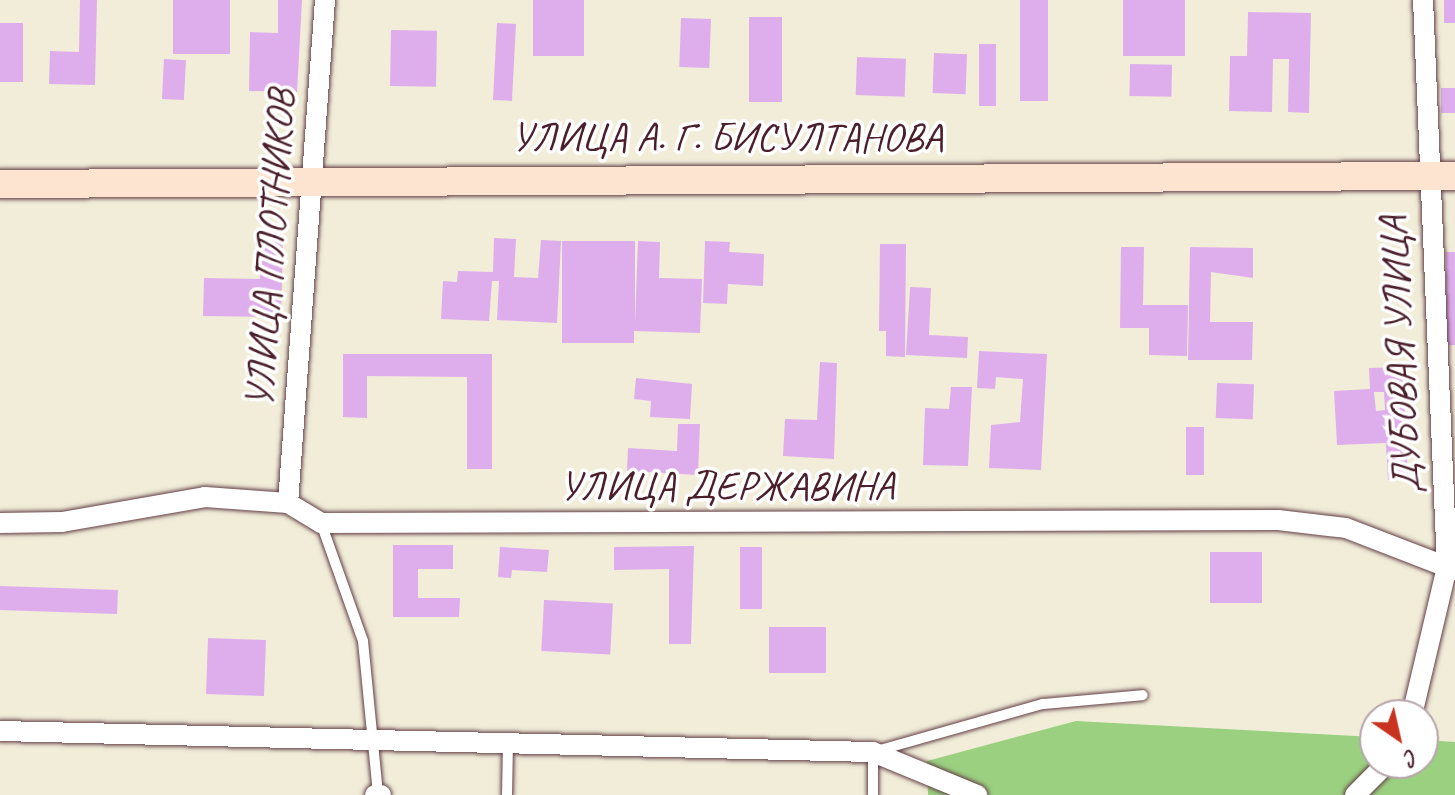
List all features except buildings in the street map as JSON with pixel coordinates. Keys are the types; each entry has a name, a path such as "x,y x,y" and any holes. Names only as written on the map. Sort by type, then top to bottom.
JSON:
{"street":[{"name":"УЛИЦА ПЛОТНИКОВ","path":"288,503 325,0"},
{"name":"ДУБОВАЯ УЛИЦА","path":"1418,699 1451,568 1441,176 1423,0"},
{"name":"УЛИЦА А. Г. БИСУЛТАНОВА","path":"0,184 311,178 1441,176"},
{"path":"0,523 62,522 205,497 288,503 321,523"},
{"name":"УЛИЦА ДЕРЖАВИНА","path":"321,523 1278,520 1346,528 1451,568"},
{"path":"0,731 873,752 977,795"},
{"path":"1355,795 1371,779"}],"lane":[{"path":"321,523 363,641 378,740 378,795"},
{"path":"873,795 873,752 1043,704 1143,695"},
{"path":"507,795 508,743"}],"green space":[{"path":"1076,721 1359,736 1359,779 1439,779 1439,741 1455,742 1455,795 928,795 927,761"}]}
